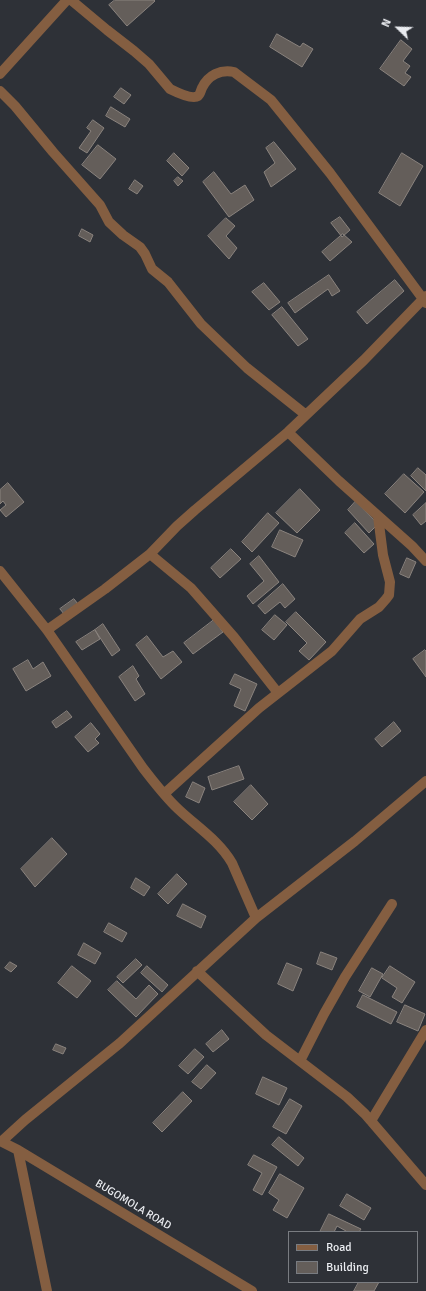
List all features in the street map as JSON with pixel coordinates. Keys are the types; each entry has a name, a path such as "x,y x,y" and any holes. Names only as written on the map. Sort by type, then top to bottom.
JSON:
{"street":[{"path":"0,74 67,0"},
{"path":"47,630 105,589 150,554 181,522 288,432 425,300 330,173 266,96 234,72 230,71 216,73 205,83 197,96 186,95 174,91 170,89 149,64 71,0"},
{"path":"0,91 15,106 100,205 110,222 123,235 140,247 152,269 168,282 201,324 247,368 306,415"},
{"path":"288,432 339,481 412,546 426,561"},
{"path":"164,794 259,708 332,651 360,619 379,607 386,599 389,595 390,582 383,555 378,516"},
{"path":"150,554 191,588 234,637 278,693"},
{"path":"0,571 47,630 143,768 176,807 228,855 256,918"},
{"path":"1,1141 120,1043 256,918 355,840 426,781"},
{"path":"300,1061 345,977 392,904"},
{"path":"197,971 266,1035 347,1097 371,1121 426,1185"},
{"path":"371,1121 426,1030"},
{"name":"BUGOMOLA ROAD","path":"1,1141 252,1291"},
{"path":"18,1150 47,1291"}],"building":[{"path":"115,0 155,1 127,26 109,5"},
{"path":"277,34 300,47 303,43 313,49 302,67 270,47"},
{"path":"401,40 412,49 403,61 410,66 405,73 411,77 404,86 380,69"},
{"path":"121,88 131,95 124,104 114,97"},
{"path":"111,107 130,119 125,127 106,116"},
{"path":"93,120 104,128 87,153 79,148 91,131 87,128"},
{"path":"274,142 296,169 271,187 264,172 275,163 266,148"},
{"path":"98,145 116,159 100,179 82,165"},
{"path":"174,153 189,168 182,176 167,161"},
{"path":"402,153 423,166 400,206 379,193"},
{"path":"214,172 231,194 245,185 254,200 229,217 203,182"},
{"path":"178,177 183,181 178,186 174,181"},
{"path":"135,180 143,186 137,194 129,189"},
{"path":"340,217 350,230 342,237 331,223"},
{"path":"226,218 235,226 226,236 237,248 229,259 208,236"},
{"path":"82,229 93,235 90,242 79,236"},
{"path":"343,234 352,242 330,261 322,252"},
{"path":"329,275 340,291 332,296 328,289 295,313 288,303"},
{"path":"395,280 404,291 367,324 357,312"},
{"path":"264,283 280,302 269,310 252,292"},
{"path":"282,307 308,339 298,346 272,315"},
{"path":"418,468 426,475 426,491 411,476"},
{"path":"404,474 424,492 405,513 385,494"},
{"path":"8,483 24,502 6,517 0,510 6,505 3,501 0,504 0,490"},
{"path":"300,489 320,510 297,533 276,513"},
{"path":"356,501 378,524 369,533 348,510"},
{"path":"426,503 426,521 421,525 413,515"},
{"path":"268,513 279,523 252,552 242,542"},
{"path":"355,523 374,544 364,553 345,533"},
{"path":"280,530 303,540 295,557 272,547"},
{"path":"231,549 241,559 220,578 211,568"},
{"path":"259,556 279,582 253,604 247,596 264,581 250,564"},
{"path":"407,558 416,562 409,578 400,574"},
{"path":"283,584 295,599 285,608 280,602 265,614 258,606"},
{"path":"74,599 78,604 64,614 60,609"},
{"path":"296,612 326,642 309,660 299,651 307,643 286,622"},
{"path":"275,615 287,625 274,640 262,630"},
{"path":"214,620 223,632 193,654 184,643"},
{"path":"103,624 120,650 112,656 95,630"},
{"path":"95,630 100,639 82,650 76,642"},
{"path":"147,636 163,657 173,651 182,662 161,679 136,645"},
{"path":"425,650 426,651 426,677 413,659"},
{"path":"28,660 33,669 43,662 51,676 26,691 13,669"},
{"path":"133,666 139,676 136,679 145,694 135,701 119,677"},
{"path":"235,674 257,684 245,711 234,706 241,689 230,684"},
{"path":"67,711 72,717 56,728 52,722"},
{"path":"394,722 401,731 382,747 375,739"},
{"path":"91,723 100,734 95,739 99,743 88,752 75,737"},
{"path":"239,766 244,779 212,790 208,777"},
{"path":"193,782 205,788 199,803 186,797"},
{"path":"251,785 268,804 252,820 234,802"},
{"path":"52,838 67,854 35,887 21,869"},
{"path":"177,874 187,884 168,904 158,894"},
{"path":"136,878 150,887 144,896 131,888"},
{"path":"183,904 206,916 201,928 177,916"},
{"path":"109,923 127,933 122,942 104,932"},
{"path":"84,943 101,953 95,964 78,955"},
{"path":"321,952 337,958 332,970 317,964"},
{"path":"136,959 142,965 123,983 117,977"},
{"path":"10,962 17,966 11,972 5,968"},
{"path":"287,963 302,969 293,991 278,984"},
{"path":"72,966 91,981 77,998 58,983"},
{"path":"147,966 168,985 162,992 141,973"},
{"path":"390,966 415,982 402,1003 392,997 397,988 382,978"},
{"path":"372,968 383,974 370,997 359,991"},
{"path":"117,981 136,999 149,985 158,994 136,1017 108,990"},
{"path":"363,995 397,1012 391,1024 357,1007"},
{"path":"405,1005 425,1014 418,1031 397,1022"},
{"path":"222,1030 229,1039 213,1052 206,1044"},
{"path":"56,1044 66,1048 63,1054 53,1050"},
{"path":"195,1049 204,1057 188,1074 179,1066"},
{"path":"207,1065 216,1073 201,1089 192,1082"},
{"path":"263,1077 287,1088 279,1105 256,1094"},
{"path":"183,1092 192,1101 162,1132 153,1123"},
{"path":"290,1099 302,1106 286,1134 273,1127"},
{"path":"279,1137 304,1158 298,1166 272,1145"},
{"path":"254,1155 277,1167 262,1195 253,1190 262,1173 248,1165"},
{"path":"280,1174 304,1188 287,1218 273,1210 279,1200 269,1193"},
{"path":"347,1194 371,1208 364,1220 340,1206"},
{"path":"329,1214 361,1229 360,1231 346,1231 337,1226 334,1231 320,1231"},
{"path":"358,1283 378,1283 374,1291 354,1291"}]}
